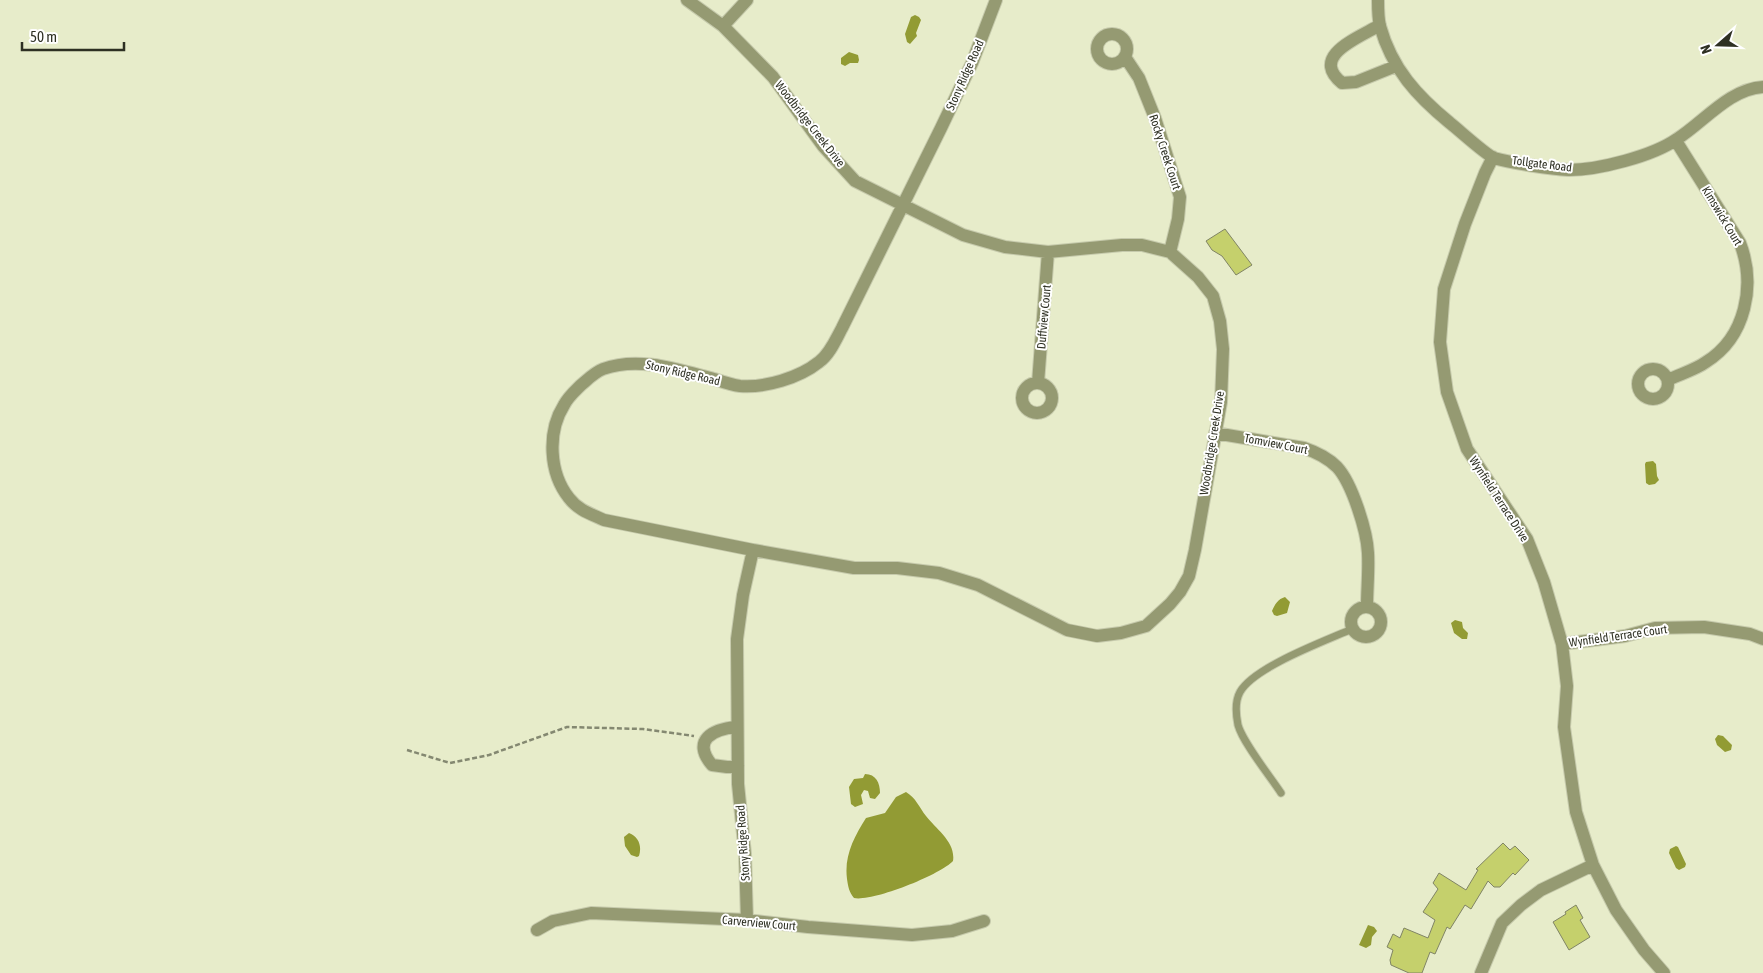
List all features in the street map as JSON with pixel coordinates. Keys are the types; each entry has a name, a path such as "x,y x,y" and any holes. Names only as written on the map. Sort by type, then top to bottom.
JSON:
{"street":[{"name":"Woodbridge Creek Drive","path":"687,0 723,26 773,77 823,146 855,181 963,235 1005,247 1048,252 1142,245 1170,252 1198,278 1213,296 1220,321 1223,349 1221,402 1196,550 1189,576 1180,592 1146,626 1121,633 1097,636 1067,630 978,584 939,573 897,568 854,568 753,550"},
{"path":"723,26 747,0"},
{"name":"Stony Ridge Road","path":"747,920 746,863 738,784 736,639 753,550 604,520 583,511 569,498 555,472 553,447 554,431 558,416 564,404 587,379 600,370 613,366 640,363 656,365 740,386 782,380 801,373 820,362 832,347 903,205 972,63 996,0"},
{"name":"Tollgate Road","path":"1378,0 1380,26 1396,66 1424,102 1493,157 1569,170 1598,167 1640,156 1676,140 1717,108 1743,92 1763,87"},
{"path":"1380,26 1334,54 1330,70 1342,83 1356,82 1396,66"},
{"name":"Rocky Creek Court","path":"1125,57 1139,78 1155,118 1180,197 1178,219 1170,252"},
{"name":"Kimswick Court","path":"1668,380 1706,362 1725,347 1740,324 1746,299 1748,274 1745,256 1740,243 1676,140"},
{"name":"Wynfield Terrace Drive","path":"1493,157 1463,229 1444,289 1440,342 1447,392 1467,449 1527,539 1544,582 1562,644 1567,686 1564,727 1576,812 1593,865 1616,910 1644,950 1664,973"},
{"name":"Duffview Court","path":"1038,383 1048,252"},
{"name":"Tomview Court","path":"1215,434 1304,448 1322,456 1338,468 1358,510 1368,551 1367,607"},
{"path":"1367,607 1374,609 1380,616 1382,622 1379,632 1375,635 1365,638 1356,634 1352,629 1350,620 1359,608 1367,607"},
{"name":"Wynfield Terrace Court","path":"1562,644 1625,636 1656,628 1704,627 1750,634 1763,639"},
{"path":"737,727 718,731 708,737 703,744 705,756 712,765 738,766"},
{"path":"1481,973 1502,923 1541,890 1593,865"},
{"name":"Carverview Court","path":"537,930 553,921 591,913 747,920 912,935 952,931 984,921"}],"lane":[{"path":"1281,793 1238,726 1236,708 1239,693 1260,671 1352,629"}],"path":[{"path":"408,750 450,763 489,756 567,727 643,730 708,737"}],"shaded area":[{"path":"915,15 921,20 916,33 917,36 910,44 907,42 905,34 911,17"},
{"path":"849,52 858,55 859,60 858,63 850,63 845,66 841,64 841,58"},
{"path":"1653,461 1656,464 1659,480 1655,484 1649,485 1646,483 1645,464 1646,462"},
{"path":"1285,597 1290,602 1287,613 1274,615 1272,611 1276,604"},
{"path":"1455,620 1462,622 1463,628 1468,633 1467,639 1462,639 1454,633 1451,623"},
{"path":"1718,735 1723,736 1732,745 1731,750 1725,752 1717,745 1715,739"},
{"path":"865,774 875,777 880,793 875,799 870,798 868,791 864,790 861,795 863,804 855,807 851,804 849,787 854,779 863,778"},
{"path":"906,792 915,800 944,836 951,848 953,861 946,867 921,880 890,892 854,898 848,887 846,871 854,840 866,818 885,813 896,797"},
{"path":"629,833 635,837 640,845 639,856 637,857 631,855 625,846 624,837"},
{"path":"1676,846 1686,864 1685,867 1679,870 1676,868 1669,853 1670,849"},
{"path":"1368,925 1374,927 1377,931 1372,937 1371,945 1366,948 1359,945"}],"building":[{"path":"1225,229 1252,265 1236,275 1222,256 1212,250 1206,241"},
{"path":"1503,843 1510,850 1515,846 1529,860 1500,887 1494,887 1488,881 1471,909 1465,905 1450,929 1447,927 1435,954 1430,952 1422,973 1409,973 1391,965 1390,960 1393,950 1387,947 1393,934 1400,938 1404,928 1428,938 1435,920 1423,912 1438,889 1433,883 1439,873 1466,890 1478,870 1476,869"},
{"path":"1576,905 1583,918 1580,920 1590,937 1569,950 1553,922"}]}
